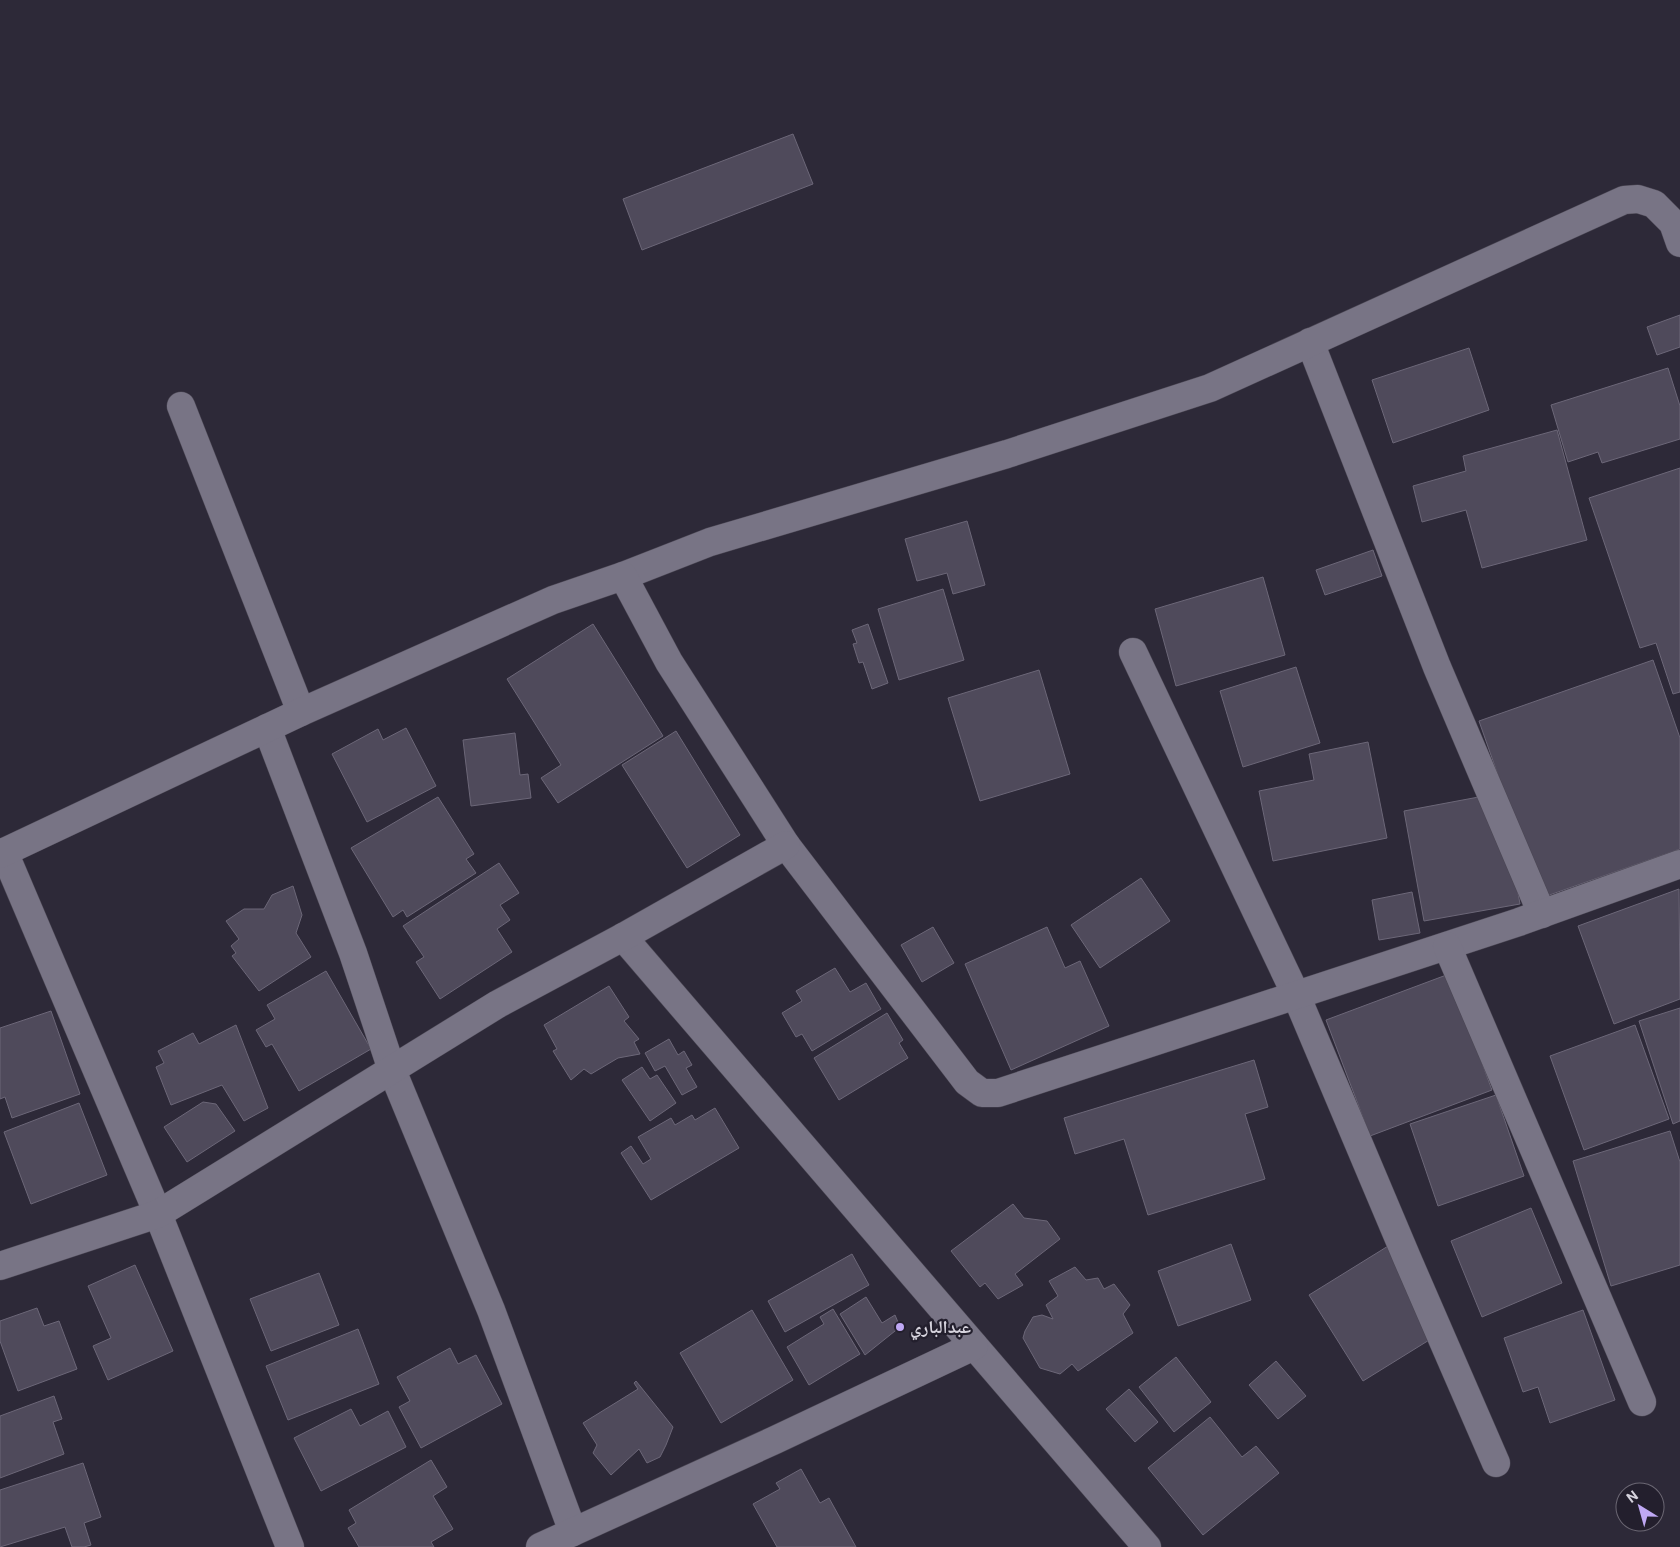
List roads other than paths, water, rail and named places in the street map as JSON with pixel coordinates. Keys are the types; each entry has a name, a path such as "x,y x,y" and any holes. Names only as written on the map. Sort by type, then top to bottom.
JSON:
{"street":[{"path":"290,1547 158,1214 2,853 266,728 554,600 623,576 710,542 1007,454 1210,388 1624,200 1638,199 1654,204 1672,223 1680,243"},
{"path":"1310,342 1437,667 1542,914"},
{"path":"182,406 301,712"},
{"path":"623,576 669,662 786,844 962,1076 982,1093 998,1093 1447,946 1680,864"},
{"path":"1133,652 1296,995 1407,1258 1496,1462"},
{"path":"266,728 353,953 392,1070 491,1310 573,1532"},
{"path":"0,1266 158,1214 498,1004 623,937 786,844"},
{"path":"623,937 1147,1547"},
{"path":"1447,946 1642,1402"},
{"path":"540,1547 775,1440 974,1346"}],"place":[{"name":"عبدالباري","path":"900,1327"}]}
